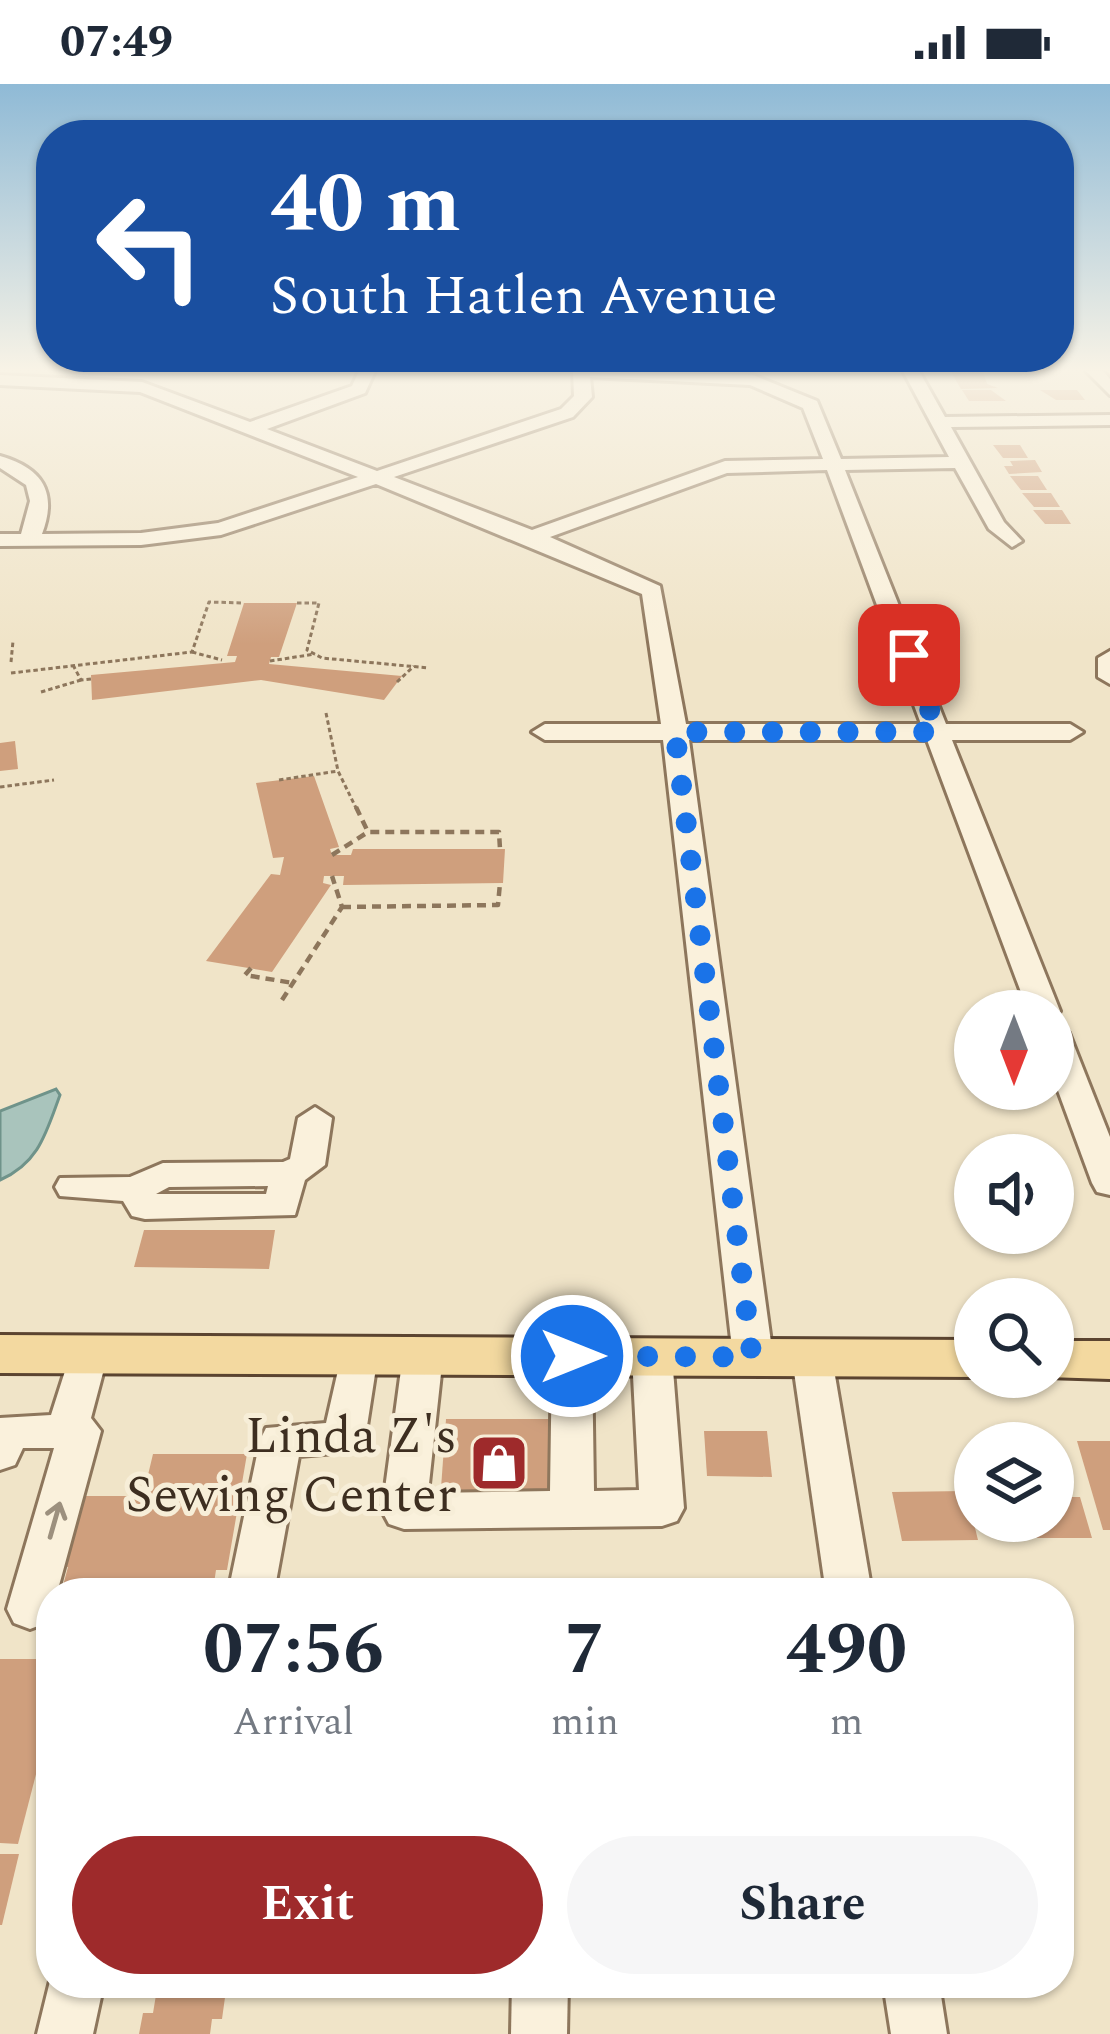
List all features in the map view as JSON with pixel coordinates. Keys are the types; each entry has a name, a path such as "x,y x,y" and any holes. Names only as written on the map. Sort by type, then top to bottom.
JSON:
{"main road":[{"path":"0,1354 954,1359"},
{"path":"1074,1360 1110,1360"}],"street":[{"path":"338,462 532,537 652,591 675,732 752,1357"},
{"path":"0,540 164,537 221,530 421,462"},
{"path":"532,537 704,471 807,462"},
{"path":"835,462 1036,990"},
{"path":"960,462 996,525 1012,541"},
{"path":"0,463 32,474 39,484 44,506 28,540"},
{"path":"1110,658 1110,677"},
{"path":"545,732 1070,732"},
{"path":"1074,1089 1110,1183"},
{"path":"74,1187 135,1189 145,1207 282,1206 288,1174 307,1165 315,1118"},
{"path":"27,1609 88,1354"},
{"path":"254,1578 281,1440 344,1439 358,1355"},
{"path":"423,1355 404,1511 662,1508 652,1357"},
{"path":"572,1356 572,1509"},
{"path":"812,1358 847,1578"},
{"path":"0,1453 6,1432 73,1431"},
{"path":"65,2034 73,1998"},
{"path":"539,2034 540,1998"},
{"path":"914,1998 920,2034"}],"path":[{"path":"192,652 209,602 244,603"},
{"path":"297,603 319,603 307,650 315,654"},
{"path":"11,662 13,640"},
{"path":"11,673 192,652 223,660"},
{"path":"270,661 315,654 429,668"},
{"path":"73,665 81,680"},
{"path":"397,682 414,666"},
{"path":"41,692 91,679"},
{"path":"326,713 338,771 368,832"},
{"path":"279,780 338,771"},
{"path":"0,787 54,780"},
{"path":"332,855 368,832 499,832 500,849"},
{"path":"332,876 342,907"},
{"path":"342,907 498,905 500,884"},
{"path":"282,1000 342,907"},
{"path":"251,968 245,975 292,983"}],"water":[{"path":"56,1089 60,1095 39,1145 24,1165 0,1180 0,1111"}],"building":[{"path":"1011,462 1036,462 1042,472 1009,474 1004,466 1013,466"},
{"path":"1010,476 1038,476 1047,490 1021,490"},
{"path":"1022,493 1051,493 1060,507 1034,507"},
{"path":"1033,510 1062,510 1071,524 1045,524"},
{"path":"244,603 297,603 279,657 271,657 269,664 402,676 384,700 261,680 92,700 91,675 235,662 237,656 227,656"},
{"path":"15,741 18,769 0,771 0,743"},
{"path":"314,776 339,847 330,849 332,855 351,855 353,849 505,849 503,883 343,885 344,876 324,876 323,883 331,885 272,972 206,961 271,874 280,875 284,857 273,858 256,783"},
{"path":"144,1230 275,1230 269,1269 134,1267"},
{"path":"446,1419 556,1419 555,1502 440,1502"},
{"path":"704,1431 767,1431 772,1477 707,1476"},
{"path":"1077,1441 1110,1441 1110,1530 1103,1530"},
{"path":"153,1454 247,1454 227,1570 216,1570 215,1578 65,1578 68,1567 55,1567 74,1496 143,1496"},
{"path":"954,1491 954,1540 902,1541 892,1492"},
{"path":"1074,1497 1080,1497 1092,1538 1074,1538"},
{"path":"0,1659 36,1659 36,1774 18,1844 0,1843"},
{"path":"0,1854 19,1854 2,1925 0,1925"},
{"path":"156,1998 225,1998 222,2019 212,2019 210,2034 139,2034 143,2013 153,2013"}],"place":[{"name":"Linda Z's Sewing Center","path":"499,1463"}],"route":[{"path":"572,1356 752,1357 675,732 938,732 909,655"}]}
